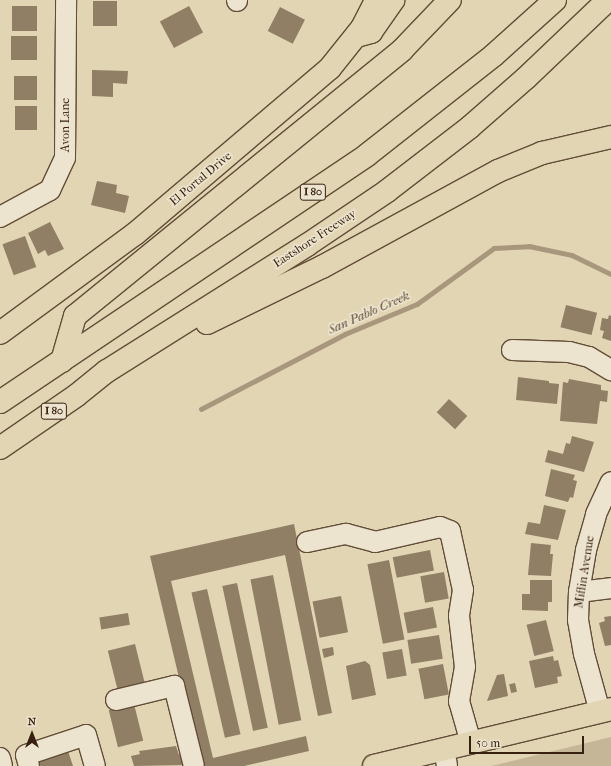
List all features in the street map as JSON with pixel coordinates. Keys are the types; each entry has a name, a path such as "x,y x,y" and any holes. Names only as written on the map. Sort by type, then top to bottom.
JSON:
{"main road":[{"name":"El Portal Drive","path":"0,333 135,234 192,188 330,68 356,36 376,0"},
{"path":"356,36 371,32 393,0"},
{"path":"62,361 75,316 402,50 450,0"},
{"name":"Eastshore Freeway","path":"0,448 78,395 107,371 307,246 387,191 470,127 608,0"},
{"name":"I 80","path":"0,402 367,155 494,56 553,3"},
{"path":"107,371 322,267 498,171 542,153 611,137"},
{"path":"374,766 446,758 470,743 605,710"}],"street":[{"name":"Avon Lane","path":"0,217 50,190 65,158 66,0"},
{"path":"512,350 569,352 589,357 611,370"},
{"name":"Miflin Avenue","path":"605,710 584,654 578,620 586,550 596,514 611,482"},
{"path":"307,542 346,534 375,542 440,527 450,531 463,590 459,616 465,667 459,701 470,743"},
{"path":"580,592 611,588"},
{"path":"116,700 174,686 194,766"},
{"path":"29,766 26,755 86,735 95,766"},
{"path":"0,758 2,766"}],"shaded area":[{"path":"611,737 611,766 491,766"}],"building":[{"path":"93,1 117,1 117,26 93,26"},
{"path":"12,6 37,6 37,31 12,31"},
{"path":"189,6 203,32 174,48 160,21"},
{"path":"280,7 305,20 293,44 268,31"},
{"path":"11,36 37,36 37,60 11,60"},
{"path":"92,70 128,71 127,84 113,83 113,97 92,96"},
{"path":"14,76 37,76 37,100 14,100"},
{"path":"15,106 37,106 37,130 15,130"},
{"path":"97,181 117,185 116,193 129,196 125,213 91,205"},
{"path":"50,222 64,249 48,256 45,250 38,254 28,233"},
{"path":"25,236 36,267 14,275 2,244"},
{"path":"566,305 597,313 591,335 560,327"},
{"path":"609,315 611,316 611,341 602,338 604,331 600,330 602,318 608,319"},
{"path":"518,377 549,381 549,383 559,384 557,404 516,400"},
{"path":"569,379 601,385 601,390 608,391 607,402 600,401 597,424 560,421 563,382 568,383"},
{"path":"449,399 467,416 455,429 437,412"},
{"path":"572,436 594,442 584,472 545,462 548,450 563,454 566,443 570,444"},
{"path":"551,469 575,475 573,480 577,481 573,498 570,497 568,502 545,496"},
{"path":"544,505 566,510 558,540 525,534 528,522 540,524"},
{"path":"294,524 332,713 318,716 285,555 171,581 213,758 306,736 309,751 244,766 200,766 150,556"},
{"path":"531,543 551,545 550,554 553,554 551,576 528,575"},
{"path":"430,550 434,571 397,578 393,557"},
{"path":"389,560 404,640 383,644 367,564"},
{"path":"444,572 449,599 425,603 420,576"},
{"path":"273,575 301,720 279,725 250,579"},
{"path":"530,580 552,580 552,602 548,602 548,611 522,610 522,594 530,594"},
{"path":"237,583 268,728 253,731 222,586"},
{"path":"207,589 241,734 225,738 191,593"},
{"path":"341,596 348,632 320,638 313,602"},
{"path":"433,607 437,628 408,633 404,613"},
{"path":"128,613 130,625 101,629 99,618"},
{"path":"611,616 611,645 605,646 599,623 605,621 604,617"},
{"path":"546,620 554,651 534,656 527,625"},
{"path":"439,635 443,659 411,664 407,640"},
{"path":"135,644 145,685 118,692 108,651"},
{"path":"333,647 334,655 324,658 322,649"},
{"path":"402,649 407,676 387,679 382,652"},
{"path":"553,656 554,661 558,660 562,676 557,677 558,683 535,688 529,661"},
{"path":"365,661 370,665 376,695 352,700 346,666"},
{"path":"443,664 449,694 424,699 418,669"},
{"path":"504,674 508,696 487,701 497,675"},
{"path":"515,683 517,692 511,693 509,684"},
{"path":"134,704 143,741 118,747 109,710"},
{"path":"176,746 179,755 184,754 187,765 134,766 131,756 140,754 139,751"},
{"path":"67,748 73,766 34,766 32,760"}],"waterway":[{"name":"San Pablo Creek","path":"201,409 345,334 417,304 494,248 529,246 572,255 611,274"}]}
